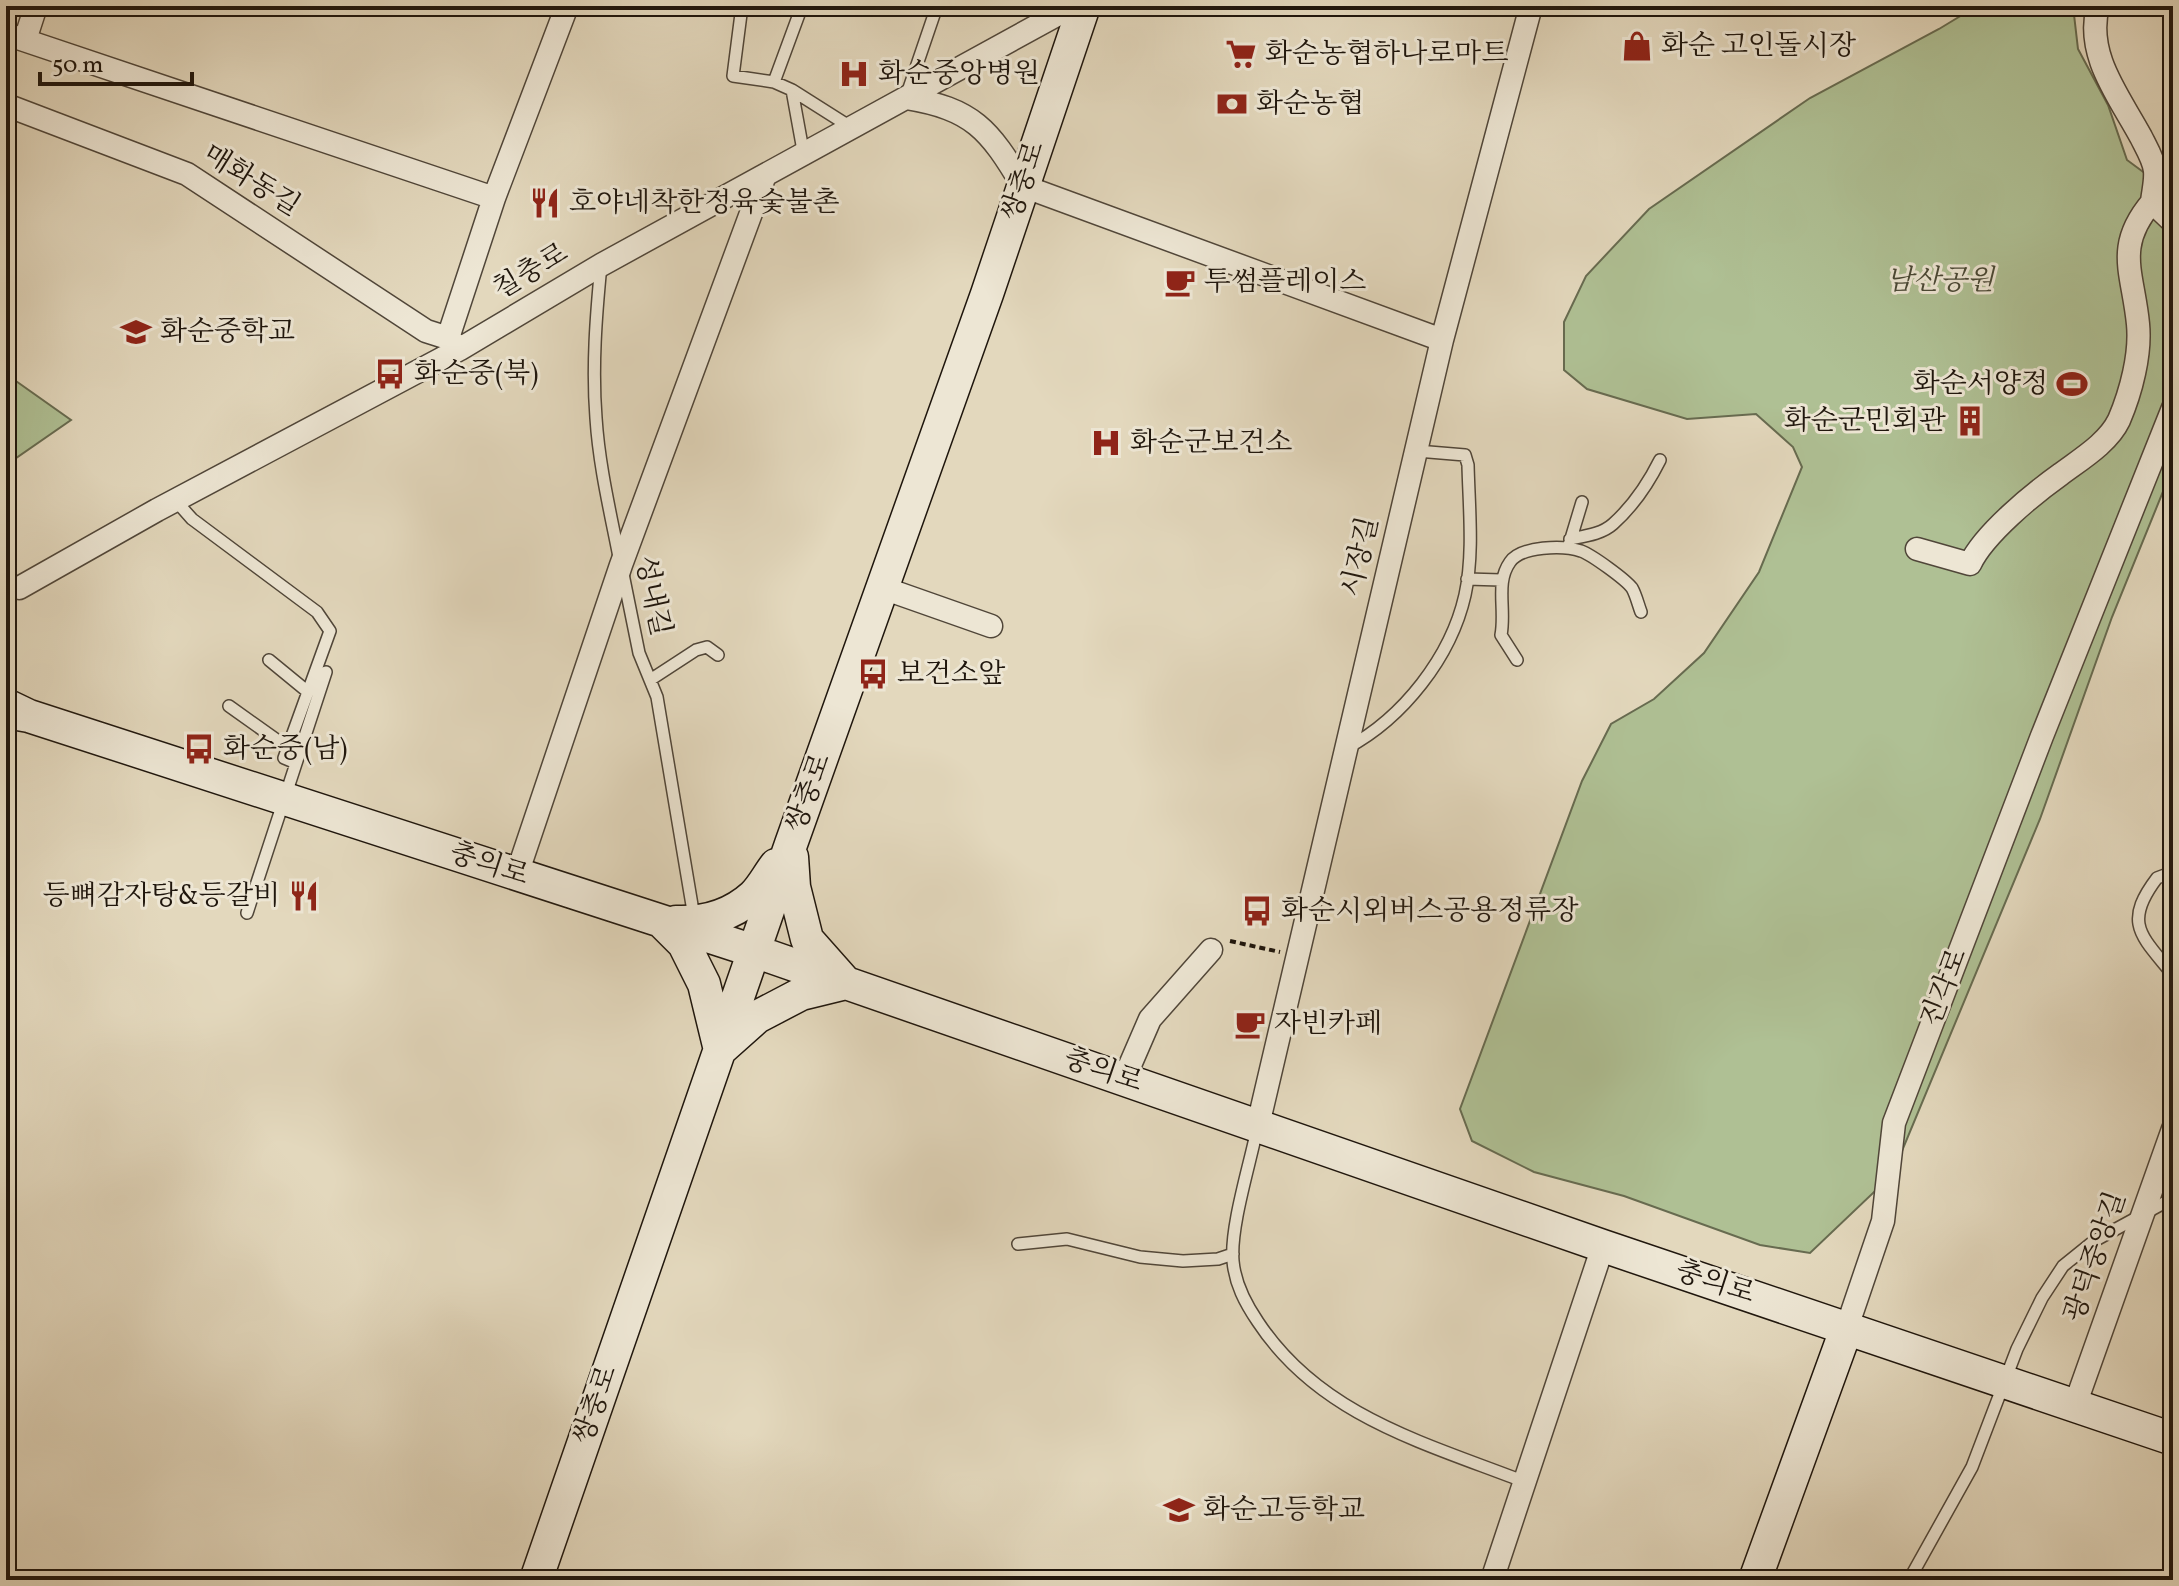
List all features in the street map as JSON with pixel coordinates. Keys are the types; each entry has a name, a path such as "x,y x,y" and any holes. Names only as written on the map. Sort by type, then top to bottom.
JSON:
{"street":[{"path":"36,6 15,37 494,198"},
{"path":"454,344 494,198 567,6"},
{"name":"칠충로","path":"11,594 454,344 764,178 1073,6"},
{"name":"쌍충로","path":"536,1580 791,844 987,294 1084,6"},
{"name":"시장길","path":"1258,1125 1442,340 1531,6"},
{"path":"1917,549 1970,564 1976,551 2038,490 2110,434 2125,401 2137,351 2138,326 2128,254 2137,220 2152,202 2155,171 2146,147 2104,72 2098,54 2094,21 2098,6"},
{"path":"906,98 933,103 970,118 995,142 1023,186 1442,340"},
{"name":"매화동길","path":"6,105 187,174 426,331 454,344"},
{"path":"517,874 621,565 764,178"},
{"path":"2152,202 2173,222"},
{"name":"진각로","path":"1755,1580 1883,1221 1894,1123 2036,751 2173,408"},
{"path":"883,588 991,626"},
{"name":"충의로","path":"14,711 661,921 696,928 754,951 1603,1246 2173,1439"},
{"path":"696,928 753,896 791,844"},
{"path":"661,921 684,944 704,984 720,1050 757,1017 801,994 846,983 807,939 794,887 791,844"},
{"path":"1124,1079 1150,1019 1211,950"},
{"name":"광덕중앙길","path":"2075,1405 2173,1129"},
{"path":"1492,1580 1603,1246"}],"lane":[{"path":"742,6 733,76 774,82 853,128"},
{"path":"774,82 802,6"},
{"path":"906,98 937,6"},
{"path":"792,90 804,156"},
{"path":"2155,171 2173,152"},
{"name":"성내길","path":"601,265 594,366 601,467 639,653 657,697 696,928"},
{"path":"1347,748 1383,724 1415,692 1459,618 1467,579 1468,465 1465,455 1417,451"},
{"path":"1517,660 1501,635 1504,617 1501,580 1512,558 1537,548 1569,544 1612,525 1660,460"},
{"path":"176,501 192,519 317,612 328,624 330,631 284,758 296,763"},
{"path":"1569,544 1582,502"},
{"path":"1569,544 1632,588 1641,612"},
{"path":"1467,579 1501,580"},
{"path":"650,680 696,650 707,647 718,655"},
{"path":"269,660 308,692"},
{"path":"247,913 326,672"},
{"path":"229,706 288,748"},
{"path":"2173,872 2157,878 2137,914 2148,944 2173,975"},
{"path":"1258,1125 1233,1254 1244,1301 1283,1356 1324,1393 1377,1422 1525,1482"},
{"path":"1914,1578 1972,1467 2004,1381 2042,1298 2063,1266 2094,1241 2173,1198"},
{"path":"1018,1244 1067,1239 1140,1257 1183,1261 1218,1259 1233,1254"}],"path":[{"path":"1211,950 1214,937 1298,956"}],"green space":[{"name":"남산공원","path":"1977,6 2073,6 2078,49 2108,105 2127,160 2173,194 2173,467 2112,617 2040,819 1892,1175 1810,1253 1760,1245 1624,1196 1534,1172 1472,1141 1460,1109 1582,781 1611,724 1654,699 1704,653 1759,572 1802,467 1793,447 1756,414 1687,419 1587,389 1564,370 1564,322 1586,276 1649,209 1810,98"},
{"path":"6,374 71,420 6,465"}],"place":[{"name":"화순 고인돌시장","path":"1637,46"},
{"name":"화순농협하나로마트","path":"1241,54"},
{"name":"화순중앙병원","path":"854,74"},
{"name":"화순농협","path":"1232,104"},
{"name":"호야네착한정육숯불촌","path":"545,203"},
{"name":"투썸플레이스","path":"1180,282"},
{"name":"화순중학교","path":"136,332"},
{"name":"화순중(북)","path":"390,374"},
{"name":"화순서양정","path":"2072,384"},
{"name":"화순군민회관","path":"1970,421"},
{"name":"화순군보건소","path":"1106,443"},
{"name":"보건소앞","path":"873,674"},
{"name":"화순중(남)","path":"199,749"},
{"name":"등뼈감자탕&등갈비","path":"304,896"},
{"name":"화순시외버스공용정류장","path":"1257,911"},
{"name":"자빈카페","path":"1250,1024"},
{"name":"화순고등학교","path":"1179,1510"}]}
